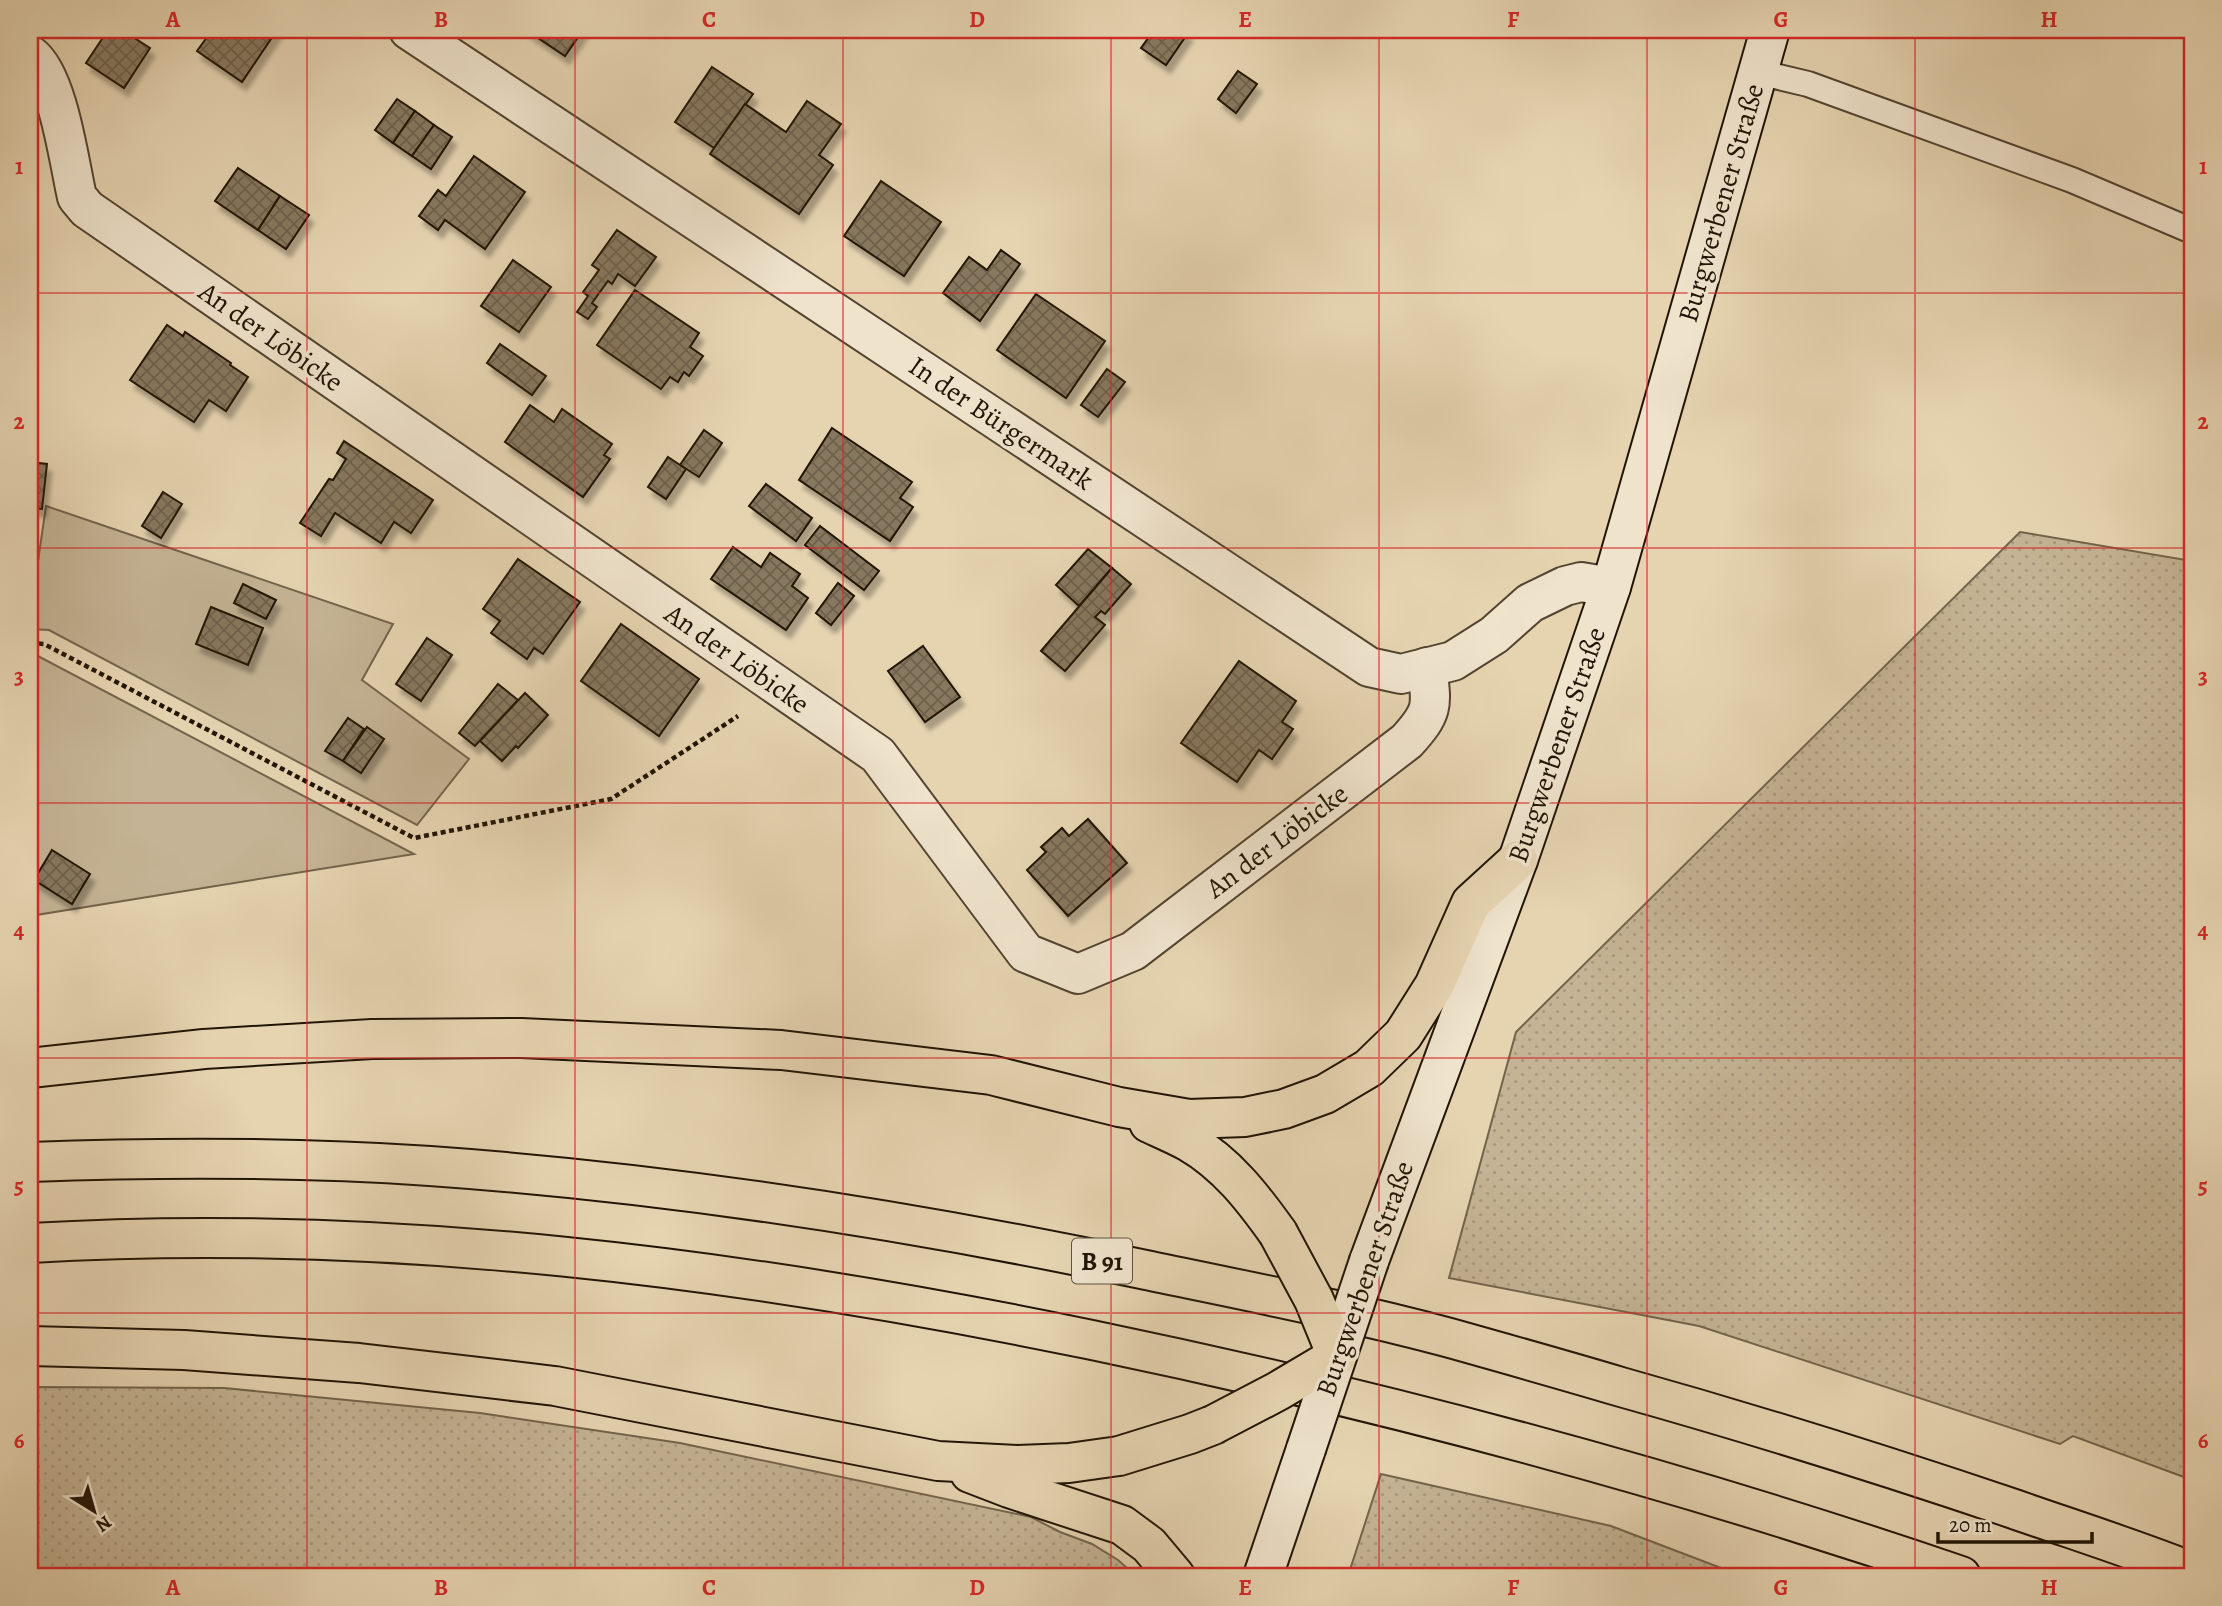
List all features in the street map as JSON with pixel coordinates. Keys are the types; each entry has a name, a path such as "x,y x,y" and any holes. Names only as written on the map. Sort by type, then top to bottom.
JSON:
{"highway":[{"path":"30,1068 204,1049 372,1040 521,1038 781,1050 990,1075 1119,1108 1189,1119 1245,1117 1284,1109 1325,1094 1369,1068 1403,1035 1434,986 1471,903 1518,860"},
{"path":"30,1346 184,1350 359,1363 555,1386 938,1461 1018,1465 1069,1463 1119,1456 1213,1425 1337,1356 1314,1300 1278,1233 1252,1196 1226,1170 1190,1143 1119,1108"},
{"name":"B 91","path":"30,1162 140,1158 268,1159 518,1173 786,1205 1038,1247 1261,1294 1457,1340 1731,1418 1897,1469 2192,1572"},
{"path":"30,1242 256,1238 442,1247 573,1257 877,1299 1235,1369 1421,1415 1707,1494 1961,1576"},
{"path":"938,1461 1009,1488 1122,1525 1149,1545 1175,1576"}],"street":[{"name":"In der Bürgermark","path":"409,30 1369,667 1402,674 1453,661 1494,635 1530,603 1565,586 1581,582 1611,587"},
{"name":"Burgwerbener Straße","path":"1263,1576 1369,1261 1518,860 1611,587 1770,30"},
{"name":"An der Löbicke","path":"30,55 37,60 53,88 77,197 87,209 878,755 1026,953 1078,974 1133,951 1407,741 1424,722 1432,705 1427,667"}],"lane":[{"path":"1758,72 1808,84 2072,180 2192,231"}],"path":[{"path":"30,643 44,644 414,838 611,799 779,689"}],"shaded area":[{"path":"46,506 393,624 362,680 469,759 417,825 49,630 30,629 30,603"},
{"path":"2020,532 2192,561 2192,1480 2073,1436 2060,1444 1699,1326 1449,1278 1516,1032"},
{"path":"30,655 36,655 414,854 30,916"},
{"path":"30,1387 224,1388 480,1413 680,1443 1031,1517 1092,1544 1118,1560 1136,1576 36,1576 30,1569"},
{"path":"1381,1474 1611,1526 1742,1576 1348,1576"}],"building":[{"path":"108,30 122,30 150,48 124,88 86,63"},
{"path":"205,30 277,30 242,82 197,51 210,33"},
{"path":"526,30 583,30 565,56"},
{"path":"1154,30 1183,30 1188,33 1166,65 1141,48"},
{"path":"712,67 753,94 714,148 675,122"},
{"path":"1238,71 1257,84 1236,113 1218,99"},
{"path":"397,99 415,111 393,143 375,130"},
{"path":"807,101 841,124 819,155 833,165 799,214 710,154 745,104 786,132"},
{"path":"415,111 434,125 412,156 393,143"},
{"path":"434,125 452,137 431,169 412,156"},
{"path":"474,156 525,192 485,249 445,220 438,230 419,216 438,190 446,196"},
{"path":"238,168 280,196 258,230 215,201"},
{"path":"881,181 941,222 904,276 844,236"},
{"path":"280,196 309,215 286,249 258,230"},
{"path":"617,230 656,257 635,286 618,274 612,284 608,281 592,303 597,307 588,319 577,312 588,296 583,292 599,270 592,265"},
{"path":"1001,250 1020,264 980,321 943,293 969,257 987,270"},
{"path":"513,260 551,287 519,332 481,306"},
{"path":"635,290 699,333 690,347 703,356 689,376 684,372 678,382 670,377 661,389 597,345"},
{"path":"1036,294 1105,341 1066,398 997,350"},
{"path":"167,325 183,336 185,332 248,377 226,411 209,400 194,422 130,380"},
{"path":"500,344 546,376 532,395 487,363"},
{"path":"1107,369 1125,382 1098,417 1081,405"},
{"path":"530,405 554,422 562,409 612,444 604,455 610,459 583,497 505,442"},
{"path":"832,428 912,482 900,498 913,507 890,541 799,480"},
{"path":"704,430 722,443 699,477 680,465"},
{"path":"344,441 433,500 411,533 394,522 381,543 335,513 321,536 300,523 329,479 333,480 346,459 337,453"},
{"path":"668,457 686,469 666,499 648,487"},
{"path":"30,462 47,464 42,509 30,508"},
{"path":"766,484 812,518 796,541 749,506"},
{"path":"163,492 182,504 161,538 142,526"},
{"path":"820,526 879,571 864,590 805,545"},
{"path":"733,547 761,567 770,553 800,574 792,586 808,598 786,630 711,579"},
{"path":"1088,549 1112,568 1079,606 1056,585"},
{"path":"518,559 580,602 543,654 534,648 527,659 491,633 500,621 483,609"},
{"path":"1112,568 1131,584 1105,614 1101,611 1095,617 1105,625 1065,671 1041,651"},
{"path":"838,583 854,596 831,625 816,613"},
{"path":"243,584 276,600 266,619 234,603"},
{"path":"211,607 263,628 248,665 196,644"},
{"path":"621,624 699,679 659,736 581,681"},
{"path":"427,638 452,655 421,701 396,684"},
{"path":"923,646 960,697 925,722 888,671"},
{"path":"1239,661 1296,701 1282,722 1293,729 1272,759 1259,750 1237,782 1181,743"},
{"path":"498,684 518,700 475,746 459,733"},
{"path":"525,693 548,715 518,748 516,746 502,761 480,741"},
{"path":"348,718 364,729 343,761 325,751"},
{"path":"367,727 384,739 361,773 343,761"},
{"path":"1088,819 1127,863 1068,916 1027,870 1046,852 1041,847 1062,828 1069,836"},
{"path":"52,850 90,874 72,904 34,880"}]}
